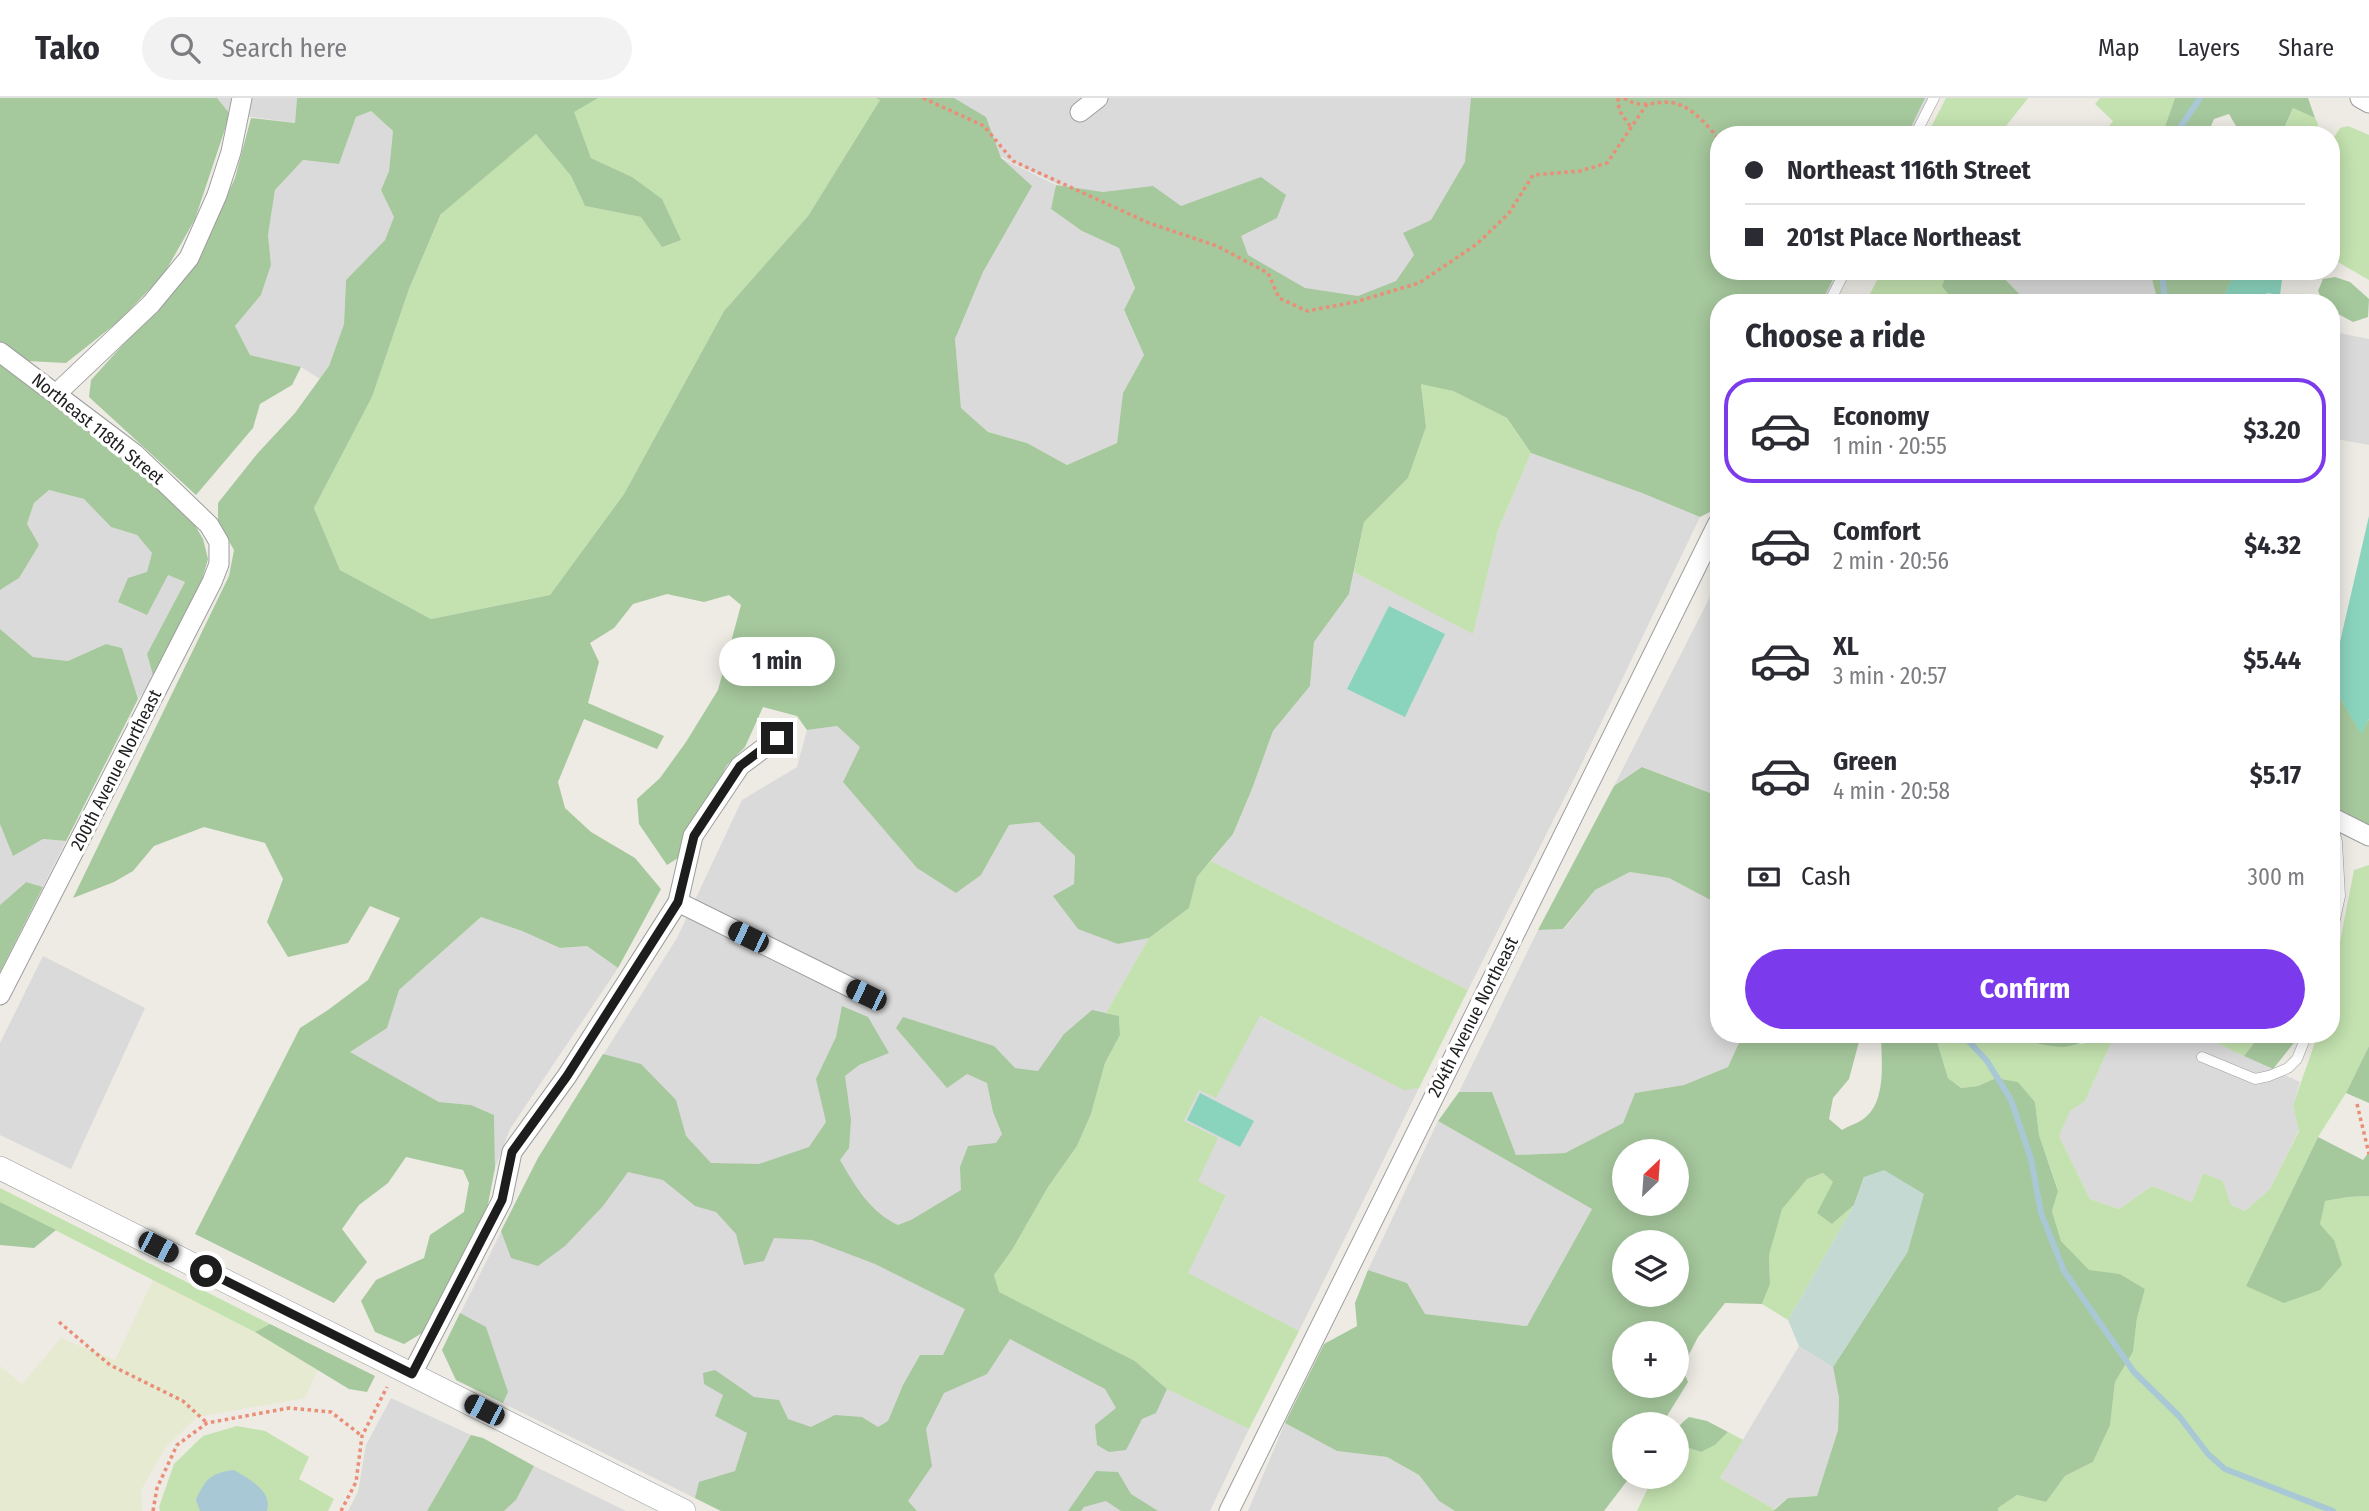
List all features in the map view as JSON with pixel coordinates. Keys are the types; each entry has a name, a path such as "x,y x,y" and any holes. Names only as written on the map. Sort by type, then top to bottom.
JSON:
{"street":[{"path":"56,394 151,304 190,258 228,162 242,98"},
{"path":"1080,112 1098,98"},
{"path":"2360,98 2369,103"},
{"name":"Northeast 118th Street","path":"0,352 135,454 209,525 219,542"},
{"name":"204th Avenue Northeast","path":"1229,1511 1710,540"},
{"name":"200th Avenue Northeast","path":"0,995 212,582 219,565 219,542"},
{"path":"404,1370 502,1200 512,1152 567,1076 678,902 694,836 740,766 777,738"},
{"path":"2340,822 2369,836"},
{"path":"678,902 866,995"},
{"path":"0,1168 684,1511"}],"lane":[{"path":"1920,126 1934,98"},
{"path":"2202,1057 2255,1079 2288,1068 2297,1059 2303,1043"}],"path":[{"path":"923,98 984,126 1013,160 1149,223 1217,246 1268,273 1279,298 1307,311 1355,302 1419,283 1477,244 1509,213 1532,175 1580,171 1607,163 1647,104"},
{"path":"1618,98 1619,110 1632,129"},
{"path":"1624,98 1633,104 1674,103 1702,119 1710,128"},
{"path":"2357,1104 2369,1154"},
{"path":"59,1322 110,1365 183,1401 208,1423"},
{"path":"341,1511 356,1482 362,1436 404,1370"},
{"path":"153,1511 157,1488 177,1444 208,1423 289,1408 331,1412 362,1436"}],"shaded area":[{"path":"217,98 297,98 295,123 230,114"},
{"path":"880,98 1930,98 1916,126 1710,126 1710,280 1835,280 1828,294 1710,294 1710,495 1430,365"},
{"path":"371,111 393,131 389,171 381,190 395,217 385,240 346,280 344,324 329,366 320,379 301,367 250,355 235,326 261,295 271,265 268,235 275,190 303,160 339,164 356,117"},
{"path":"1001,158 1056,185 1051,209 1082,231 1119,248 1135,288 1124,311 1144,355 1123,393 1117,443 1067,465 1027,443 988,432 961,409 955,339 983,272 1002,236"},
{"path":"2006,280 2152,280 2156,294 2019,294"},
{"path":"2340,333 2369,339 2369,445 2340,440"},
{"path":"1531,453 1700,517 1579,769 1468,990 1211,861 1233,834 1273,731 1310,686 1314,642 1349,594 1354,572 1473,633 1498,530"},
{"path":"49,490 84,499 111,527 137,535 152,553 147,572 168,575 185,582 147,654 154,679 138,699 122,648 106,644 68,661 33,657 0,629 0,590 19,578 27,524 34,503"},
{"path":"1710,597 1710,793 1643,767 1614,786"},
{"path":"837,726 861,747 981,875 1009,825 1039,822 1075,856 1074,884 1118,944 1149,938 953,1280 1249,1429 1210,1511 721,1511 456,1380 442,1350 538,1158 677,938 742,800 797,767 807,730"},
{"path":"0,824 13,855 43,839 66,841 43,887 25,882 0,905"},
{"path":"1630,872 1669,878 1710,900 1710,1043 1739,1043 1728,1067 1684,1085 1635,1093 1623,1123 1565,1153 1516,1155 1492,1092 1459,1092 1538,930 1564,929 1595,890"},
{"path":"481,917 560,948 587,946 618,968 510,1129 495,1168 494,1115 471,1105 439,1102 349,1052 386,1028 399,990"},
{"path":"43,956 145,1008 71,1169 0,1135 0,1043"},
{"path":"1259,1016 1404,1089 1419,1088 1299,1331 1187,1273 1226,1197 1198,1181 1184,1121 1199,1089 1216,1097"},
{"path":"2111,1043 2217,1043 2300,1082 2293,1105 2299,1130 2270,1189 2245,1211 2231,1205 2223,1181 2203,1173 2192,1202 2152,1186 2119,1209 2090,1199 2059,1136 2070,1110 2085,1101"},
{"path":"1438,1121 1592,1209 1527,1326 1425,1314 1407,1283 1368,1270"},
{"path":"1884,1170 1924,1194 1908,1251 1833,1367 1799,1346 1788,1320 1854,1205 1864,1177"},
{"path":"1799,1346 1833,1367 1839,1398 1838,1430 1817,1496 1788,1498 1774,1509 1720,1478"},
{"path":"391,1398 471,1435 427,1511 348,1511 358,1492 366,1445"},
{"path":"1285,1423 1337,1451 1387,1457 1419,1475 1439,1501 1455,1511 1248,1511"},
{"path":"534,1466 626,1511 504,1511 516,1500"},
{"path":"234,1470 263,1492 268,1504 267,1511 200,1511 196,1500 206,1482 214,1475"}],"green space":[{"path":"0,98 217,98 230,114 195,219 164,274 119,321 66,363 27,361 0,342"},
{"path":"297,98 598,98 574,112 591,158 632,177 662,199 681,240 662,247 641,217 585,206 571,176 536,134 441,214 409,289 372,397 314,508 340,570 431,619 550,595 624,494 724,311 808,216 880,100 875,98 954,98 986,117 1001,158 1032,186 983,272 955,339 961,408 988,432 1027,443 1067,465 1117,443 1123,393 1144,355 1124,310 1135,288 1119,248 1082,231 1051,209 1056,185 1103,192 1153,186 1181,206 1261,177 1286,195 1277,218 1241,236 1248,255 1305,288 1358,296 1396,281 1414,255 1403,233 1431,220 1465,162 1471,98 1925,98 1911,126 1710,126 1710,280 1832,280 1826,294 1710,294 1710,512 1700,517 1531,453 1507,418 1453,391 1421,384 1426,427 1408,478 1364,522 1349,594 1314,642 1310,686 1273,731 1233,834 1197,877 1189,908 1149,938 1118,944 1078,929 1053,896 1074,884 1075,856 1039,822 1009,825 981,875 956,893 917,868 843,782 860,747 837,726 807,730 797,716 763,707 745,747 727,765 678,858 667,865 639,824 637,799 660,778 718,690 741,605 729,595 704,602 667,594 633,604 614,628 590,643 599,662 588,703 664,736 657,749 584,719 558,782 565,808 591,832 635,858 661,889 618,968 587,946 560,948 481,917 399,990 387,1028 350,1052 439,1102 471,1105 494,1115 495,1168 486,1214 422,1333 404,1344 375,1332 361,1301 376,1280 424,1258 430,1235 464,1212 469,1183 463,1170 406,1157 388,1183 359,1205 342,1229 367,1262 334,1303 195,1234 300,1028 368,980 400,918 370,906 348,943 288,957 267,922 283,879 265,843 204,827 154,846 133,871 114,882 73,898 229,576 234,550 218,522 218,503 257,454 295,413 329,366 344,324 346,280 385,240 394,217 381,190 389,171 393,131 371,111 356,117 339,164 303,160 275,190 268,235 271,265 261,295 235,326 250,355 301,367 292,385 260,404 253,428 196,495 89,397 91,380 196,264 235,178 251,118 295,123"},
{"path":"598,98 880,100 808,216 724,311 624,494 550,595 431,619 340,570 314,508 372,397 409,289 444,208 536,134 571,176 585,206 641,217 632,177 591,158 573,112"},
{"path":"1946,98 2028,98 2006,126 1932,126"},
{"path":"2100,98 2175,98 2165,126 2109,126 2113,121 2095,104"},
{"path":"2175,98 2308,98 2315,118 2293,108 2285,126 2236,126 2229,114 2214,119 2211,126 2165,126"},
{"path":"2293,108 2315,118 2318,124 2317,126 2285,126"},
{"path":"2348,126 2369,135 2369,280 2340,263 2340,128"},
{"path":"2340,279 2350,282 2369,299 2368,317 2353,322 2340,315 2340,294 2320,294 2318,291 2323,280"},
{"path":"1877,280 1945,280 1943,286 1949,294 1870,294"},
{"path":"1944,280 2006,280 2019,294 1948,294 1942,286"},
{"path":"2152,280 2232,280 2225,294 2156,294"},
{"path":"2232,280 2282,280 2280,294 2224,294"},
{"path":"0,365 104,440 186,510 203,539 208,559 199,590 154,679 147,654 185,582 168,575 147,615 118,602 128,578 147,572 152,553 137,535 111,527 84,499 49,490 34,503 27,524 39,545 19,578 0,590"},
{"path":"1421,383 1453,391 1507,418 1531,453 1498,530 1473,634 1354,572 1364,522 1408,478 1426,427"},
{"path":"2369,516 2369,719 2361,734 2340,697 2340,642"},
{"path":"1389,606 1445,634 1405,717 1347,689"},
{"path":"0,629 33,657 68,661 106,644 122,648 138,699 66,841 43,839 13,856 0,824"},
{"path":"2340,697 2361,733 2369,719 2369,825 2340,810"},
{"path":"1642,767 1710,793 1710,900 1669,878 1630,872 1595,890 1563,929 1538,930 1614,786"},
{"path":"1211,861 1468,990 1419,1088 1404,1090 1260,1016 1216,1098 1199,1090 1184,1121 1218,1138 1198,1181 1226,1196 1188,1273 1299,1331 1249,1429 1167,1389 1135,1361 998,1292 994,1275 1012,1250 1048,1187 1077,1146 1091,1114 1105,1063 1120,1035 1119,1016 1106,1013 1149,938 1189,908 1197,877"},
{"path":"2369,865 2369,1046 2346,1093 2318,1137 2246,1286 2334,1240 2320,1224 2324,1201 2369,1196 2369,1511 1998,1511 1998,1508 2017,1495 2046,1502 2065,1476 2093,1462 2110,1424 2115,1382 2133,1352 2137,1318 2145,1289 2120,1274 2089,1271 2061,1241 2052,1211 2058,1190 2039,1135 2035,1102 2018,1082 1996,1078 1978,1086 1961,1088 1948,1078 1938,1043 2111,1043 2085,1101 2070,1111 2059,1136 2090,1199 2119,1209 2152,1186 2192,1202 2203,1173 2223,1181 2231,1205 2245,1211 2270,1189 2299,1131 2293,1105 2315,1043 2340,1043 2340,942 2354,870"},
{"path":"26,882 43,887 0,972 0,905"},
{"path":"842,1006 868,1017 889,1053 859,1065 845,1076 851,1120 849,1148 840,1160 871,1206 898,1225 961,1190 960,1167 968,1146 996,1143 1002,1134 993,1112 987,1083 967,1074 947,1088 896,1028 903,1017 994,1046 1015,1068 1038,1071 1064,1034 1092,1010 1119,1016 1120,1035 1105,1063 1091,1114 1077,1146 1048,1187 1012,1250 994,1275 999,1292 1135,1361 1167,1389 1156,1413 1142,1419 1126,1450 1109,1452 1097,1445 1095,1425 1116,1408 1105,1389 1010,1339 987,1374 944,1393 926,1429 932,1466 908,1501 917,1511 721,1511 695,1498 699,1482 735,1471 747,1433 715,1416 723,1395 704,1384 703,1373 715,1370 754,1397 779,1400 788,1419 811,1427 835,1415 862,1417 878,1427 888,1421 903,1385 920,1355 943,1355 965,1309 875,1264 812,1240 774,1238 764,1261 744,1265 736,1234 716,1212 695,1206 663,1180 628,1172 603,1206 565,1246 538,1266 511,1258 501,1231 538,1158 603,1054 641,1064 676,1100 686,1136 711,1163 759,1164 809,1147 826,1122 816,1079 836,1037"},
{"path":"1739,1043 1859,1043 1849,1079 1833,1098 1829,1119 1842,1130 1862,1120 1876,1103 1881,1080 1881,1043 1938,1043 1948,1078 1961,1088 1978,1086 1996,1078 2018,1082 2035,1102 2039,1135 2058,1191 2052,1211 2061,1241 2089,1270 2120,1274 2145,1289 2137,1318 2133,1352 2115,1382 2110,1425 2093,1462 2065,1476 2046,1502 2017,1495 1998,1508 1998,1511 1773,1511 1788,1498 1817,1496 1838,1430 1839,1398 1833,1367 1908,1251 1864,1177 1854,1205 1832,1224 1817,1213 1833,1182 1823,1173 1807,1179 1782,1209 1769,1255 1770,1284 1762,1304 1725,1303 1698,1337 1689,1354 1689,1321 1612,1321 1612,1398 1678,1398 1669,1412 1612,1412 1612,1489 1621,1489 1604,1511 1455,1511 1439,1501 1419,1475 1387,1457 1337,1451 1285,1423 1324,1344 1357,1326 1355,1303 1368,1270 1407,1283 1425,1314 1527,1326 1592,1209 1438,1121 1459,1092 1492,1092 1516,1155 1565,1153 1623,1123 1635,1093 1684,1085 1728,1067"},
{"path":"2037,1043 2080,1043 2066,1047"},
{"path":"2217,1043 2254,1043 2244,1056"},
{"path":"2254,1043 2294,1043 2273,1069 2244,1056"},
{"path":"2369,1046 2369,1103 2346,1093"},
{"path":"1200,1093 1254,1121 1240,1147 1187,1120"},
{"path":"2318,1137 2363,1160 2369,1152 2369,1196 2325,1201 2320,1224 2334,1240 2342,1265 2320,1290 2284,1303 2246,1286"},
{"path":"1823,1173 1833,1182 1832,1224 1854,1205 1788,1320 1762,1304 1770,1284 1769,1255 1781,1209 1807,1179"},
{"path":"0,1188 270,1324 255,1332 0,1202"},
{"path":"0,1202 56,1230 34,1248 0,1245"},
{"path":"153,1280 255,1332 318,1369 305,1398 197,1417 166,1447 141,1490 142,1511 0,1511 0,1366 22,1384 61,1338 115,1360"},
{"path":"460,1313 486,1327 508,1392 503,1403 456,1380 442,1350"},
{"path":"270,1324 375,1376 367,1392 349,1389 255,1332"},
{"path":"1689,1417 1707,1421 1728,1432 1715,1445 1701,1452 1689,1448"},
{"path":"237,1426 265,1431 309,1457 299,1479 334,1499 328,1511 160,1511 159,1507 174,1464 203,1436"},
{"path":"1728,1432 1743,1440 1720,1478 1774,1509 1773,1511 1637,1511 1647,1489 1689,1489 1689,1448 1701,1452 1715,1445"},
{"path":"471,1435 483,1438 534,1466 516,1500 504,1511 427,1511"},
{"path":"1096,1471 1118,1472 1131,1494 1158,1511 1121,1511 1106,1501 1084,1507 1081,1511 1068,1511"}],"waterway":[{"path":"2181,126 2200,98"},
{"path":"2163,280 2164,294"},
{"path":"1970,1043 1987,1061 2011,1100 2031,1159 2041,1213 2064,1271 2134,1372 2179,1416 2208,1454 2225,1469 2333,1511"}],"route":[{"path":"206,1271 412,1374 502,1200 512,1152 567,1076 678,902 694,836 740,766 777,738"}]}
